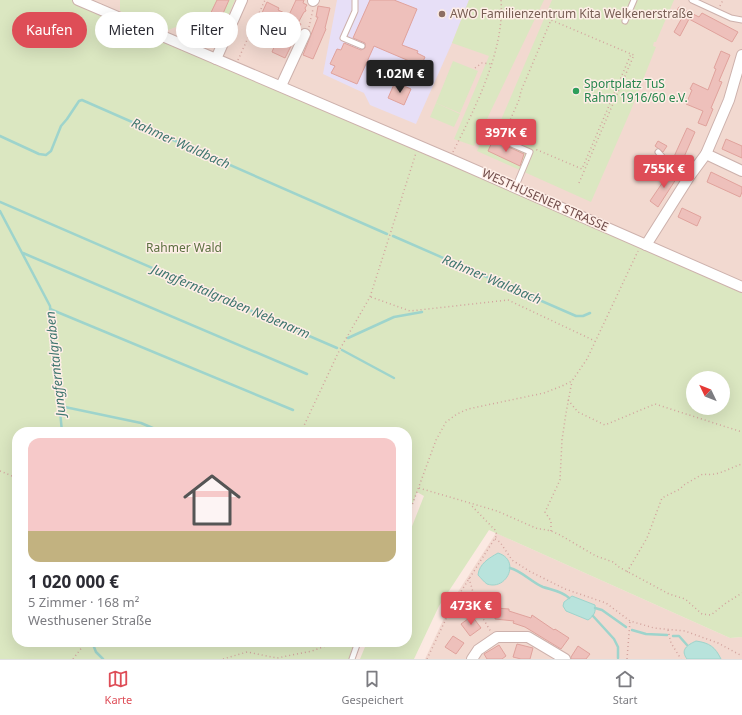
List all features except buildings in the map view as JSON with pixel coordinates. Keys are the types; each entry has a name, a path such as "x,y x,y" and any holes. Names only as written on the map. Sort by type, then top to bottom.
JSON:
{"street":[{"name":"WESTHUSENER STRASSE","path":"78,0 646,244 742,288"},
{"path":"216,59 242,0"},
{"path":"281,86 305,34"},
{"path":"646,244 689,177 706,154 729,100 742,55"},
{"path":"706,154 742,171"},
{"path":"472,659 478,650 497,637 528,637 565,659"}],"lane":[{"path":"355,0 355,11 343,38 362,46"},
{"path":"625,21 634,0"},
{"path":"692,0 732,18 742,20"},
{"path":"502,140 530,152 515,188"},
{"path":"658,152 667,162 689,177"},
{"path":"352,659 356,647"}],"path":[{"path":"235,67 265,0"},
{"path":"305,34 310,25 314,0"},
{"path":"450,159 467,124 492,64 502,12 501,0"},
{"path":"502,140 520,100 521,91 551,20 634,55 579,183"},
{"path":"582,169 631,54"},
{"path":"475,68 482,63 492,64"},
{"path":"303,427 340,349 370,297 418,146"},
{"path":"530,152 532,148 585,170"},
{"path":"551,531 551,521 545,512 560,480 562,440 572,381 587,359 636,252 646,244"},
{"path":"370,297 410,311 508,300 595,341"},
{"path":"412,506 436,440 446,422 457,414 468,409 544,393 572,381"},
{"path":"568,400 578,412 605,425 655,404 742,432"},
{"path":"627,572 647,538 662,498 680,489 703,474 717,474 742,464"},
{"path":"0,470 12,476"},
{"path":"419,488 497,511 538,529 551,531 596,556 613,562 627,572 669,594 685,599 702,614 711,615 742,593"},
{"path":"427,659 453,604 496,539 497,535 495,530 470,504"},
{"path":"496,539 500,542 512,560 529,572 565,589 606,603 630,621 654,628 685,631 718,643 742,656"},
{"path":"469,578 478,610 495,638"},
{"path":"627,659 630,621"},
{"path":"668,630 672,643 681,659"},
{"path":"73,659 82,647"},
{"path":"223,659 247,652 277,658 312,651 323,647"}],"shaded area":[{"path":"84,0 742,0 742,283 196,48 238,48 238,12 176,12 176,40 168,36 168,12 112,12"},
{"path":"337,0 469,0 452,43 416,124 370,105 364,93 323,74"},
{"path":"496,533 730,638 742,637 742,659 425,659 452,601"}],"green space":[{"name":"Rahmer Wald","path":"0,0 72,0 100,12 95,12 95,48 168,48 168,41 176,45 176,48 184,48 417,148 742,293 742,637 730,638 489,530 439,606 414,659 360,659 365,647 412,647 412,526 424,496 417,492 412,506 412,427 12,427 12,647 356,647 350,659 0,659"},
{"path":"120,0 235,0 230,12 176,12 176,27 168,30 168,12 120,11"},
{"path":"469,0 544,0 474,146 454,139 489,56 452,43"},
{"name":"Sportplatz TuS Rahm 1916/60 e.V.","path":"552,0 674,0 656,42 654,42 653,46 656,47 631,110 591,202 477,151 485,132 492,135 494,128 498,127"},
{"path":"453,61 478,71 460,113 436,103"},
{"path":"436,103 460,114 454,127 430,117"}],"water":[{"path":"498,553 505,557 509,562 509,574 500,583 494,585 487,584 478,575 480,568 491,557"},
{"path":"572,596 595,605 595,612 588,620 566,611 563,606 564,602"},
{"path":"696,641 712,646 717,651 721,659 687,659 684,650"}],"waterway":[{"name":"Rahmer Waldbach","path":"0,136 39,154 46,155 51,151 61,126 79,101 82,100 387,234"},
{"name":"Jungferntalgraben Nebenarm","path":"0,202 337,348"},
{"name":"Jungferntalgraben","path":"0,211 50,306 62,427"},
{"name":"Rahmer Waldbach","path":"393,236 576,316 583,316 590,313"},
{"name":"Jungferntalgraben Nebenarm","path":"23,253 307,374"},
{"name":"Jungferntalgraben Nebenarm","path":"50,309 293,410"},
{"name":"Jungferntalgraben Nebenarm","path":"348,338 394,317 422,312"},
{"name":"Jungferntalgraben Nebenarm","path":"342,350 394,378"},
{"name":"Jungferntalgraben Nebenarm","path":"60,406 141,423 150,427"},
{"path":"510,568 539,585 560,592 569,598"},
{"path":"595,608 602,610 626,627"},
{"path":"593,616 614,639 618,647 618,658"},
{"path":"632,630 646,634 667,635"},
{"path":"673,636 679,636 687,645"},
{"name":"Jungferntalgraben","path":"94,647 96,652 103,659"}],"place":[{"name":"AWO Familienzentrum Kita Welkenerstraße","path":"442,14"},
{"name":"Sportplatz TuS Rahm 1916/60 e.V.","path":"576,91"}]}
